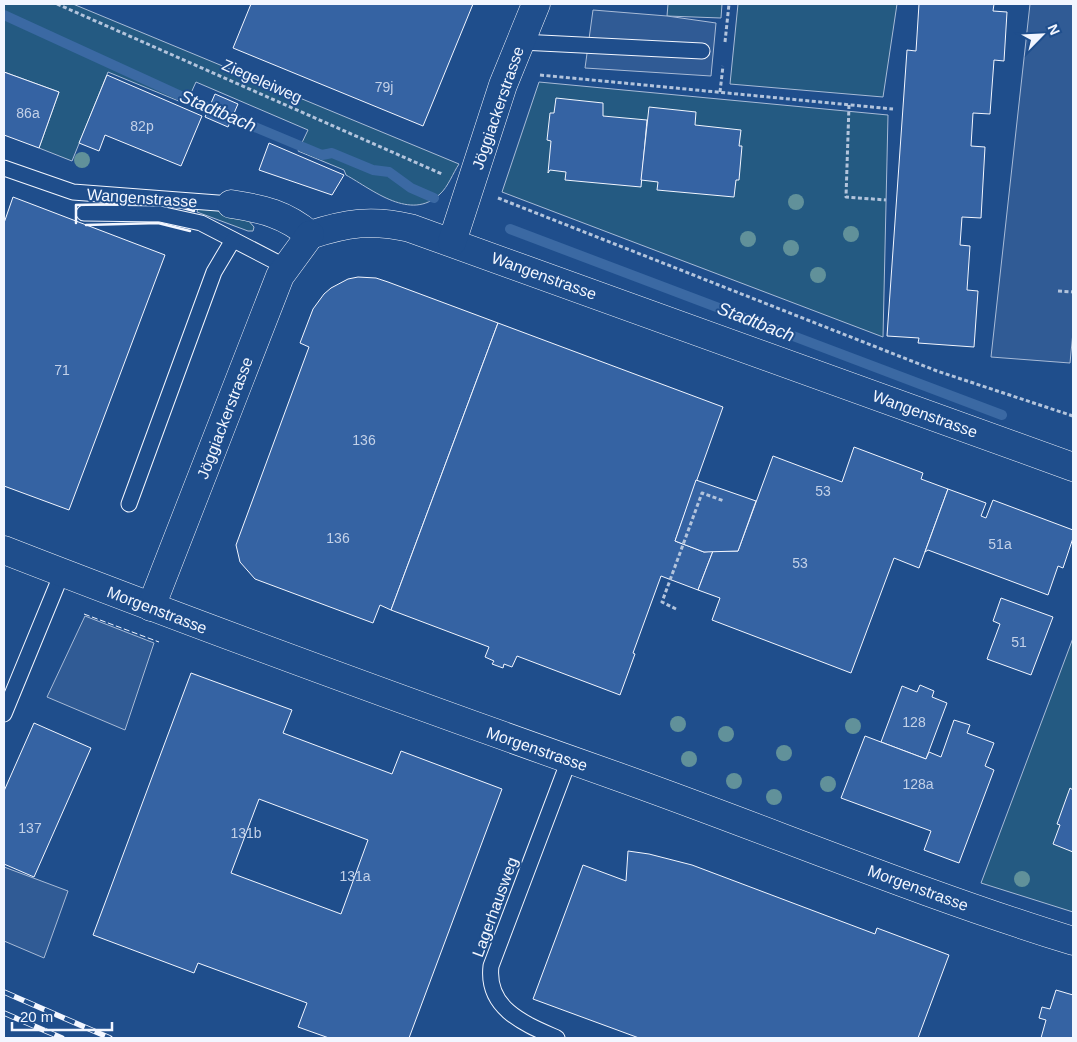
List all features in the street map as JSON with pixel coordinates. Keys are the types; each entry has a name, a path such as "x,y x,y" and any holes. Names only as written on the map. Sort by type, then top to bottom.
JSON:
{"street":[{"name":"Jöggiackerstrasse","path":"452,242 509,72 536,4"},
{"name":"Wangenstrasse","path":"231,204 278,214 293,221 310,235 337,226 368,222 396,225 452,242 1073,467"},
{"name":"Jöggiackerstrasse","path":"151,607 272,298 286,267 310,235"},
{"name":"Morgenstrasse","path":"4,550 151,607 973,908 1073,941"}],"lane":[{"path":"521,42 702,51"},
{"name":"Wangenstrasse","path":"4,168 73,192 231,204"},
{"path":"84,213 160,214 201,223 286,267"},
{"path":"129,504 214,272 233,240"},
{"path":"4,714 62,573"},
{"name":"Lagerhausweg","path":"557,1038 520,1022 510,1015 497,998 490,976 491,966 569,760"}],"path":[{"name":"Ziegeleiweg","path":"57,4 449,177"},
{"path":"509,72 892,109"},
{"path":"849,105 846,197 886,200"},
{"path":"493,196 937,371 1073,416"},
{"path":"1058,291 1073,292"},
{"path":"676,609 662,602 702,493 724,501"}],"shaded area":[{"path":"4,4 73,4 459,164 443,191 429,202 417,205 392,201 346,175 344,170 298,151 308,130 196,82 186,104 108,72 72,161 39,148 59,92 4,72"},
{"path":"668,4 722,4 721,18 667,16"},
{"path":"738,4 897,4 883,97 730,84"},
{"path":"1030,4 1073,4 1073,332 1070,363 991,357"},
{"path":"593,10 667,16 716,23 711,76 585,68"},
{"path":"539,82 888,115 883,337 502,192"},
{"path":"213,207 247,219 254,227 253,231 248,231 197,212 198,208"},
{"path":"85,616 154,643 125,730 47,697"},
{"path":"1073,638 1073,912 981,883"},
{"path":"4,867 68,891 44,958 4,941"}],"building":[{"path":"251,4 473,4 423,126 233,48"},
{"path":"919,4 994,4 993,11 1007,12 1004,61 994,60 990,114 973,113 971,146 985,147 981,218 962,217 960,245 970,246 967,290 978,291 974,347 918,343 919,338 887,336 907,50 916,51"},
{"path":"4,72 59,92 39,148 4,135"},
{"path":"107,75 202,116 181,166 105,135 99,151 79,143"},
{"path":"215,94 238,104 228,127 205,117"},
{"path":"556,98 603,103 603,116 647,120 641,187 565,180 566,172 550,170 548,173 551,141 547,140 550,113 554,113"},
{"path":"649,107 696,112 695,125 741,130 739,146 742,146 739,180 736,180 734,197 657,190 658,182 641,180"},
{"path":"269,143 344,175 332,195 259,170"},
{"path":"13,197 165,255 69,510 4,486 4,223"},
{"path":"358,277 376,278 498,323 391,610 380,605 373,623 255,579 240,562 236,545 309,347 300,343 313,309 331,288 348,279"},
{"path":"498,323 723,407 675,541 704,552 713,551 698,590 661,576 620,695 517,656 512,667 504,664 503,668 492,664 494,661 485,657 489,647 391,610"},
{"path":"854,447 923,473 921,479 948,489 919,568 894,558 851,673 712,620 720,598 698,590 713,551 738,551 773,456 842,482"},
{"path":"696,480 756,501 738,551 704,552 675,541"},
{"path":"948,489 986,503 981,516 986,518 993,500 1073,530 1073,538 1063,568 1058,566 1048,595 928,550 925,552"},
{"path":"1001,598 1053,617 1031,675 987,659 1000,624 993,621"},
{"path":"191,673 292,710 283,733 392,774 401,751 502,789 409,1038 329,1038 298,1027 307,1003 198,963 194,973 93,935","holes":["259,799 368,840 341,914 231,873"]},
{"path":"920,685 934,691 932,697 947,703 926,759 881,742 902,686 917,692"},
{"path":"954,720 970,725 967,733 994,743 985,766 994,770 959,863 924,850 931,831 841,798 865,736 926,759 929,752 941,757"},
{"path":"34,723 91,748 34,877 4,864 4,791"},
{"path":"1070,788 1073,790 1073,852 1053,844 1060,825 1057,824"},
{"path":"628,851 649,854 692,865 875,934 877,928 949,955 918,1038 639,1038 533,999 583,865 626,881"},
{"path":"1056,990 1073,995 1073,1038 1041,1038 1046,1020 1039,1018 1042,1007 1050,1009"}],"waterway":[{"name":"Stadtbach","path":"4,15 183,97 322,155 332,153 373,170 389,172 411,188 434,198"},
{"name":"Stadtbach","path":"510,229 1002,415"}],"railway":[{"path":"4,992 110,1038"},
{"path":"4,1013 62,1038"}],"fence":[{"path":"84,614 159,642"}],"wall":[{"path":"76,223 76,205 118,204"},
{"path":"183,208 194,211"},
{"path":"86,225 158,223 190,231"}]}
